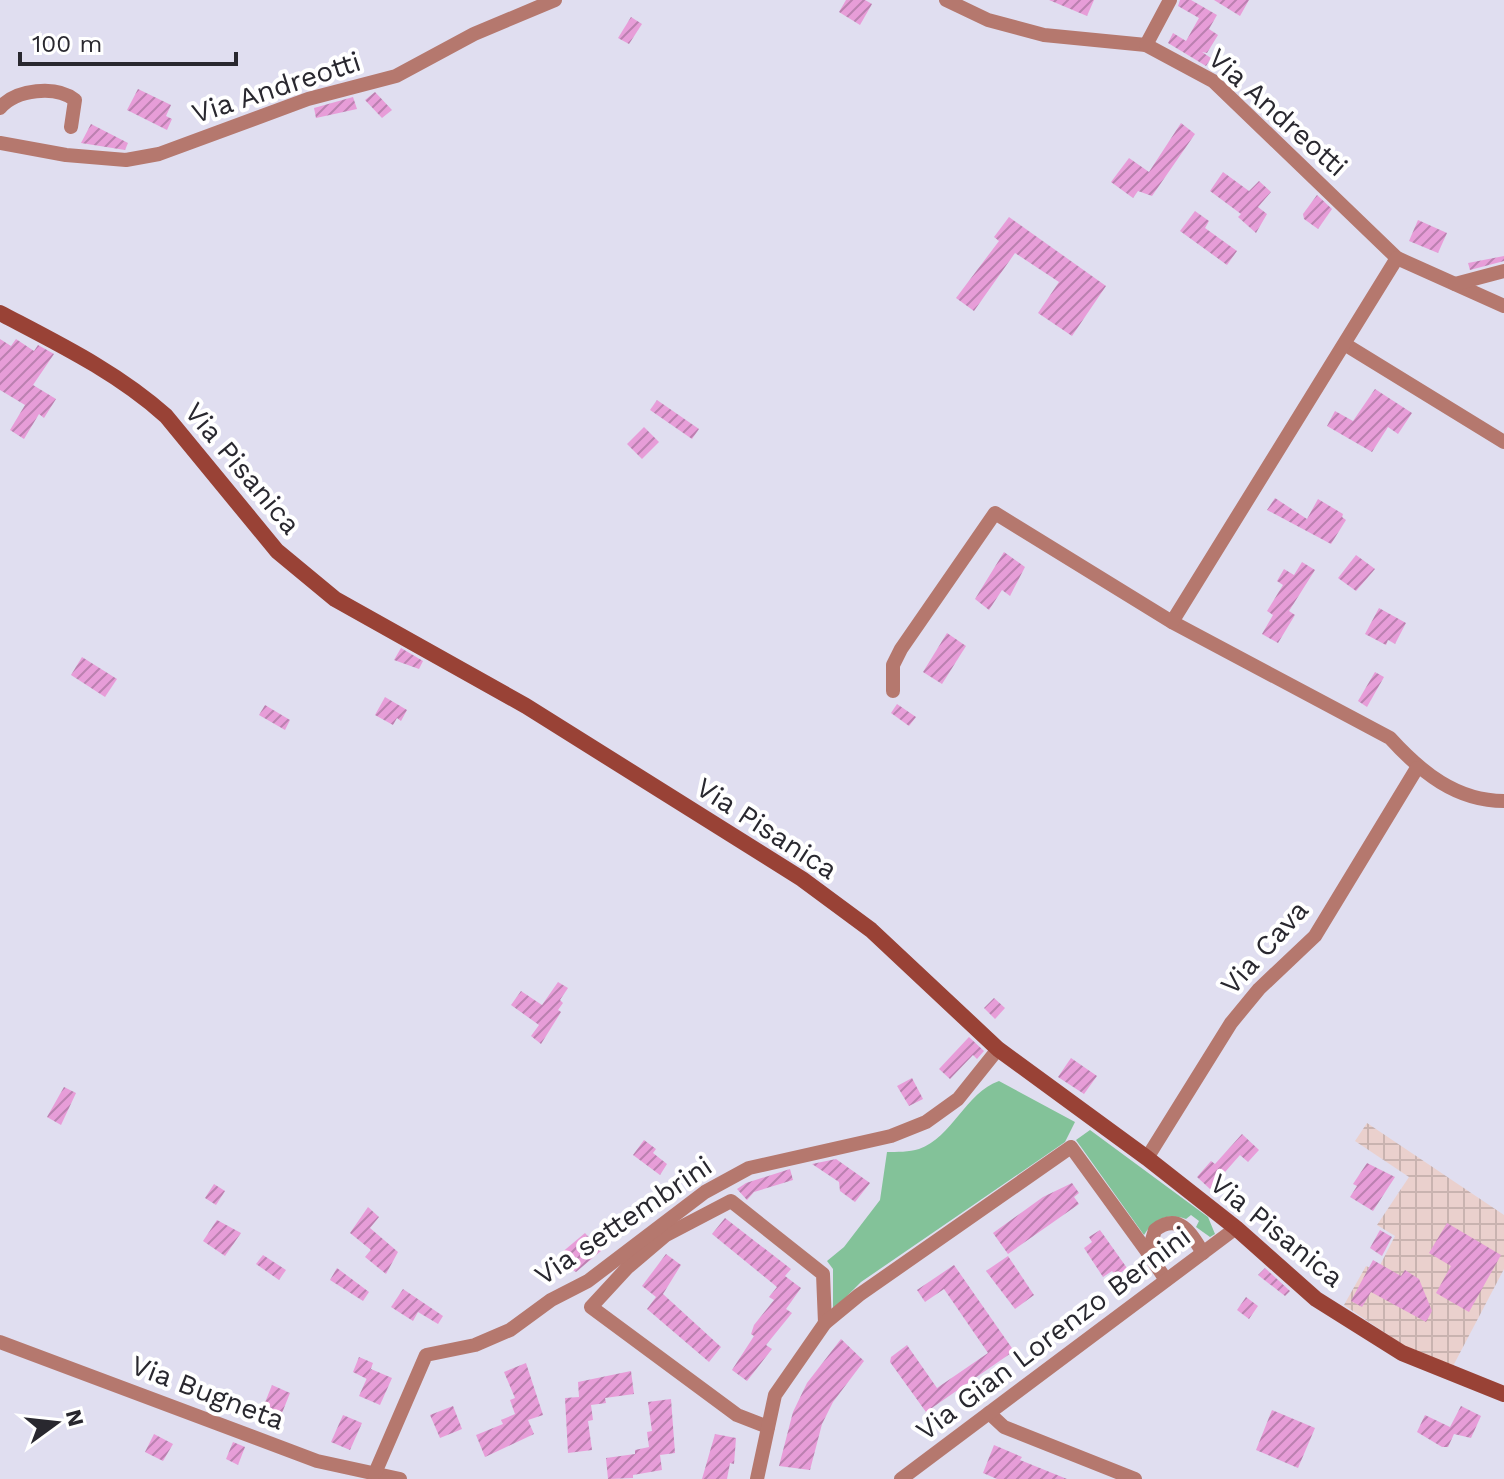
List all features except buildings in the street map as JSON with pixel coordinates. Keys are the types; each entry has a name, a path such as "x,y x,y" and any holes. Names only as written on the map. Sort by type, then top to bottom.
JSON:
{"street":[{"name":"Via Andreotti","path":"0,143 66,155 126,160 159,154 308,99 396,76 474,34 555,0"},
{"name":"Via Andreotti","path":"946,0 988,20 1044,35 1146,45 1213,81 1397,258 1504,306"},
{"path":"1146,45 1170,0"},
{"path":"0,108 24,94 39,91 67,94 75,100 71,127"},
{"path":"1172,622 1397,258"},
{"path":"1455,284 1504,271"},
{"name":"Via Pisanica","path":"0,313 83,358 147,398 166,416 277,551 335,599 526,706 802,879 871,930 998,1049 1147,1158 1236,1228 1316,1299 1402,1353 1504,1394"},
{"path":"1346,345 1504,442"},
{"path":"893,691 893,665 901,649 995,513 1172,622 1390,738 1417,768 1455,791 1481,801 1504,801"},
{"name":"Via Cava","path":"1147,1158 1231,1023 1259,989 1315,936 1417,768"},
{"name":"Via settembrini","path":"375,1473 426,1355 475,1345 510,1330 551,1300 588,1281 662,1221 749,1168 891,1136 926,1122 958,1099 998,1049"},
{"path":"757,1479 775,1395 825,1323 859,1295 1071,1147 1166,1280"},
{"path":"768,1427 737,1415 591,1307 627,1268 666,1235 731,1201 823,1274 825,1323"},
{"path":"1148,1253 1151,1235 1170,1221 1186,1227 1203,1253"},
{"name":"Via Gian Lorenzo Bernini","path":"901,1479 1236,1228"},
{"name":"Via Bugneta","path":"0,1342 317,1461 400,1479"},
{"path":"989,1413 1004,1427 1135,1479"}],"shaded area":[{"path":"1367,1123 1504,1215 1504,1269 1452,1368 1409,1349 1344,1305 1366,1266 1377,1271 1395,1236 1377,1225 1409,1177 1355,1141"}],"green space":[{"path":"999,1081 1075,1122 1065,1142 861,1282 833,1310 833,1269 827,1261 844,1247 880,1200 887,1152 915,1150 931,1143 977,1095"},
{"path":"1090,1130 1208,1217 1215,1234 1210,1237 1196,1227 1199,1221 1191,1215 1186,1219 1162,1218 1144,1235 1076,1140"}]}
